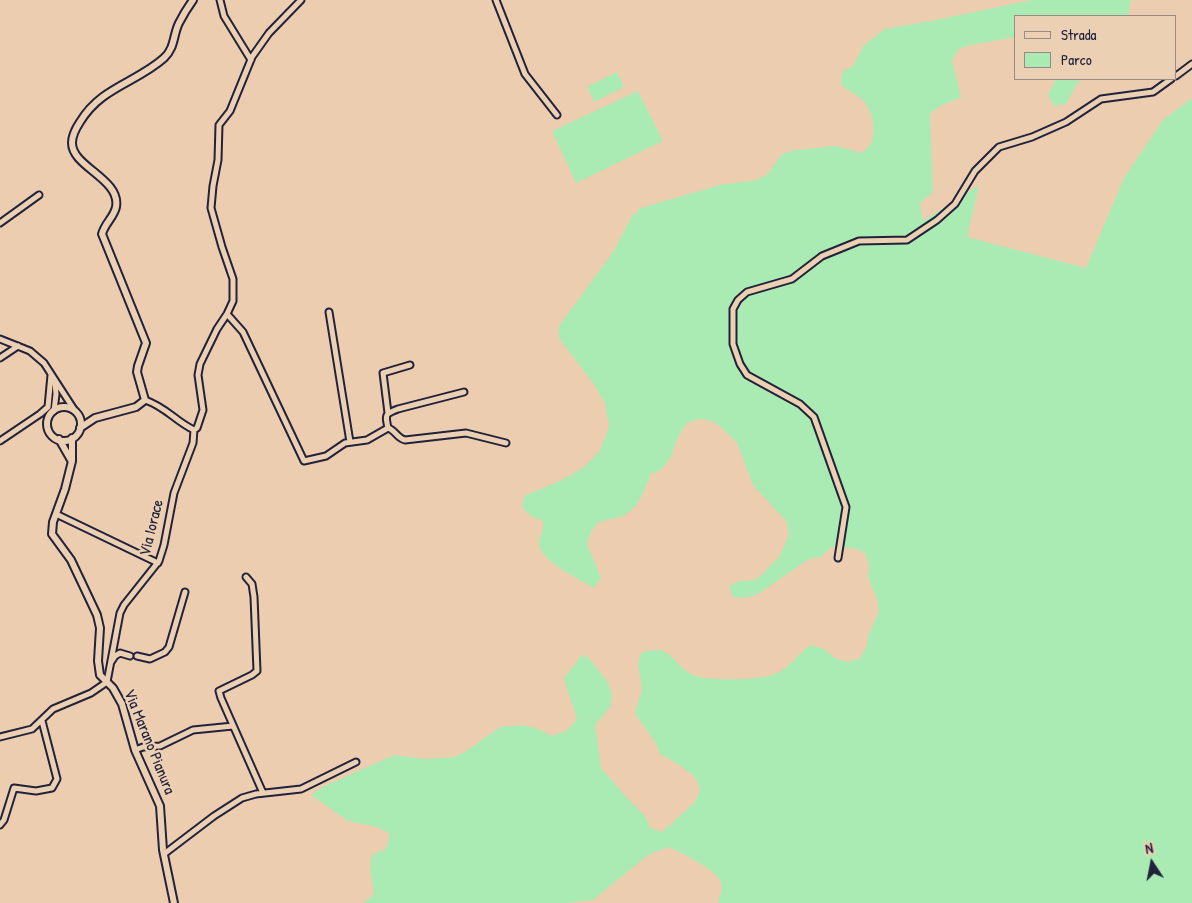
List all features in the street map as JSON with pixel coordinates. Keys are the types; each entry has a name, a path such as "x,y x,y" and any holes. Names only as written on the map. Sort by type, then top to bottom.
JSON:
{"street":[{"path":"145,400 137,372 146,343 102,234 104,227 114,213 116,197 112,189 81,160 72,148 72,142 75,131 83,117 102,96 157,64 170,52 178,24 193,0"},
{"path":"220,0 224,16 251,60"},
{"path":"301,0 269,33 251,60 230,111 219,125 218,160 211,208 233,279 233,301 228,314 243,332 304,461 326,456 340,446 350,442 367,440 388,428"},
{"path":"496,0 525,74 557,115"},
{"path":"1177,75 1192,64"},
{"path":"838,558 846,507 814,417 800,404 747,374 740,364 733,344 733,309 738,300 747,292 792,279 822,256 859,241 907,240 937,220 955,204 975,172 999,147 1032,137 1066,122 1102,98 1153,92 1170,80"},
{"path":"0,223 39,195"},
{"path":"329,312 350,442"},
{"name":"Via Iorace","path":"107,682 120,612 158,563 164,545 174,493 193,443 194,430 197,428 202,410 198,375 200,364 216,329 228,314"},
{"path":"0,339 30,351 44,363 81,419 78,434 65,440 53,435 48,428 48,419 54,411 56,394 53,377"},
{"path":"0,358 18,346"},
{"path":"388,428 383,373 410,365"},
{"path":"0,441 48,407 53,377"},
{"path":"388,413 464,392"},
{"path":"80,428 95,418 136,407 145,400"},
{"path":"145,400 159,405 187,427 194,430"},
{"path":"54,411 64,407 95,418"},
{"path":"388,428 405,440 466,433 506,443"},
{"name":"Via Marano Pianura","path":"72,438 72,461 52,534 71,560 97,615 100,628 98,661 100,675 122,704 134,750 160,806 164,854 174,903"},
{"path":"59,439 72,461"},
{"path":"56,514 158,563"},
{"path":"246,577 252,584 254,597 256,671 252,675 219,691 263,793"},
{"path":"136,656 150,660 170,648 186,592"},
{"path":"110,664 115,656 120,653 130,656"},
{"path":"0,737 32,729 53,709 91,693 107,682"},
{"path":"0,825 4,820 14,788 36,791 52,788 57,779 42,721"},
{"path":"134,750 143,747 160,746 193,730 233,726"},
{"path":"164,854 242,798 263,793 302,790 356,762"}],"green space":[{"path":"1032,0 1131,0 1128,15 1014,15 1014,37 970,45 959,49 952,60 961,97 938,107 930,114 933,192 920,203 923,221 979,185 967,237 1086,268 1124,178 1163,120 1192,98 1192,903 718,903 722,887 715,875 700,863 669,847 648,855 593,900 566,903 364,903 374,894 371,870 372,855 386,849 390,834 377,827 348,821 311,795 322,787 394,755 424,759 455,757 500,727 524,725 552,736 566,731 577,720 564,678 582,655 589,658 607,681 612,693 611,706 595,725 601,768 645,816 650,828 662,832 695,802 700,790 696,778 681,766 660,754 635,713 642,689 638,664 641,653 660,650 696,676 722,679 766,677 778,673 811,645 824,649 835,658 848,662 860,658 866,648 869,634 879,611 877,599 868,577 869,565 865,553 853,548 831,547 821,557 809,559 758,594 746,598 733,597 729,586 741,581 755,580 761,575 779,557 789,535 787,522 753,485 737,443 720,426 709,420 697,419 686,424 679,435 670,458 662,469 651,474 634,508 623,516 599,522 591,531 587,544 601,578 594,588 546,557 539,544 543,521 531,516 522,508 524,496 560,481 583,468 600,451 609,427 605,403 593,383 559,338 559,326 613,252 632,216 641,208 720,185 757,180 768,174 782,154 795,150 836,146 862,153 869,146 874,134 871,113 858,96 841,85 842,72 853,66 864,45 885,29"},
{"path":"617,72 624,87 594,102 587,87"},
{"path":"1056,80 1081,80 1078,82 1066,104 1054,106 1048,95"},
{"path":"638,91 663,141 576,183 552,131"}]}
